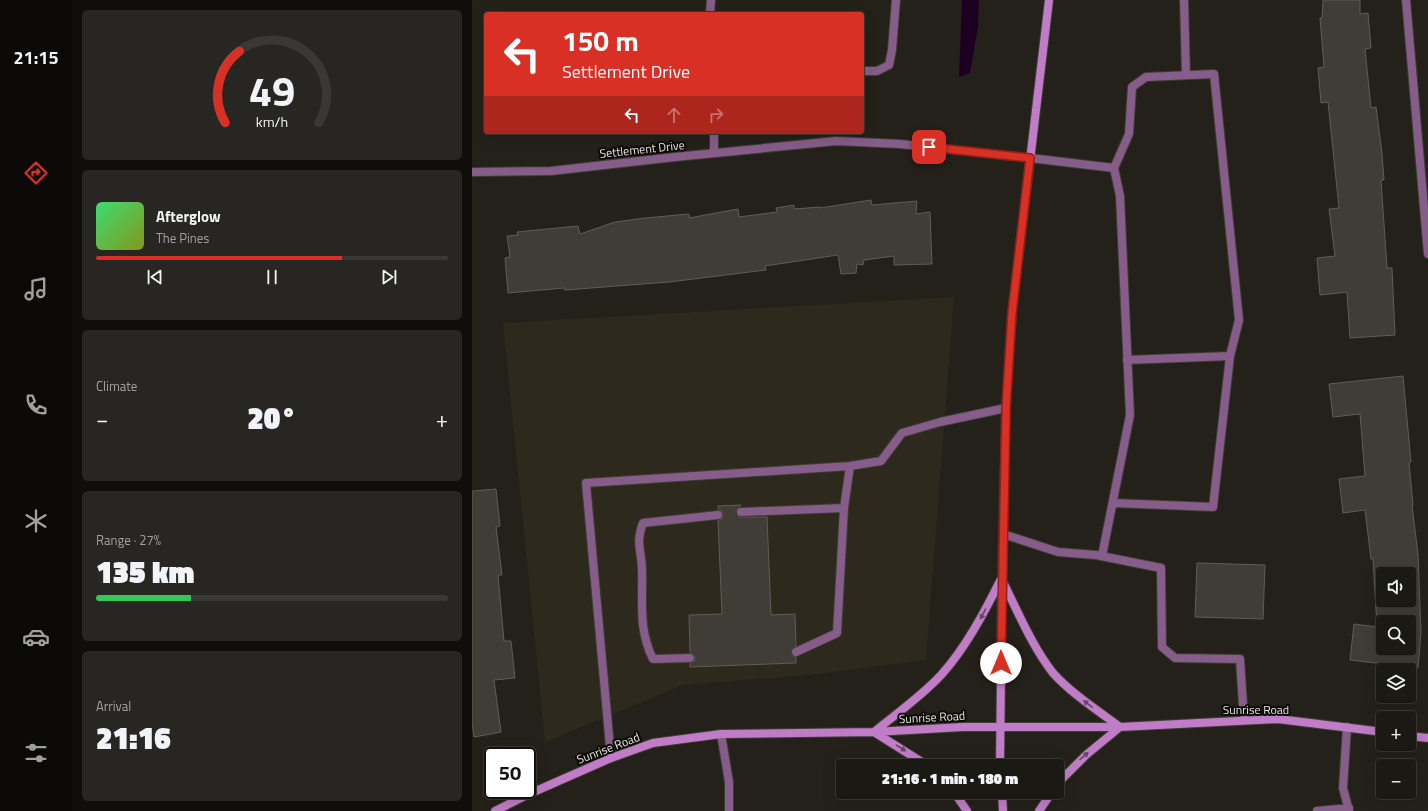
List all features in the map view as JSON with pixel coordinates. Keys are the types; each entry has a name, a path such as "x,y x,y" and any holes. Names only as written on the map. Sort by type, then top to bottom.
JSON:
{"main road":[{"path":"1000,759 1006,408 1012,313 1049,0"},
{"path":"1002,579 1032,641 1053,672 1072,691 1120,727 1086,755 1064,777"},
{"path":"917,759 874,732 930,686 942,674 981,619 1002,579"},
{"name":"Sunrise Road","path":"495,811 529,794 611,758 653,743 721,734 874,732 963,727 1120,727 1278,719 1376,731"},
{"path":"1416,737 1428,738"},
{"path":"958,799 966,811"},
{"path":"1002,799 1003,811"},
{"path":"1039,811 1047,799"}],"street":[{"path":"710,12 711,0"},
{"path":"864,71 877,71 889,65 892,50 896,0"},
{"path":"1184,0 1186,75"},
{"path":"1406,0 1428,254"},
{"path":"1102,556 1130,415 1120,196 1114,168 1129,134 1132,87 1146,77 1214,74 1239,320 1230,356 1213,507 1113,503"},
{"path":"714,134 714,153"},
{"name":"Settlement Drive","path":"472,172 551,171 836,141 900,144 1114,168"},
{"path":"1128,360 1230,356"},
{"path":"611,758 586,483 850,466 881,461 902,433 940,422 1006,408"},
{"path":"796,652 837,633 844,508 850,466"},
{"path":"741,512 844,508"},
{"path":"690,658 653,659 645,644 641,611 642,570 638,537 643,523 718,514"},
{"path":"1003,534 1058,552 1102,556 1161,568 1162,647 1175,658 1240,660 1244,720"},
{"path":"1317,811 1349,810 1343,788 1347,727"},
{"path":"721,734 729,782 729,811"}],"shaded area":[{"path":"962,0 979,0 978,27 970,73 959,77"},
{"path":"954,297 926,660 810,675 683,685 545,742 503,323"}],"building":[{"path":"1323,0 1360,0 1360,14 1368,13 1371,48 1365,49 1371,108 1376,107 1382,153 1384,180 1381,180 1387,268 1392,268 1395,335 1350,338 1347,292 1320,295 1317,258 1335,256 1329,209 1339,208 1328,102 1321,103 1318,68 1324,67 1320,18 1322,18"},
{"path":"871,200 872,205 917,201 916,214 930,212 932,264 894,265 894,256 864,260 863,265 857,264 856,273 841,274 838,255 765,266 766,270 669,282 508,293 505,258 510,257 507,236 518,235 517,232 578,226 580,234 615,222 645,218 689,214 689,218 738,209 739,217 777,212 776,208 794,205 794,209 820,208"},
{"path":"1403,376 1411,462 1409,463 1412,505 1418,554 1421,633 1418,668 1416,668 1416,663 1376,663 1350,660 1354,624 1376,627 1376,655 1416,655 1416,615 1376,615 1373,559 1371,559 1365,510 1343,513 1339,479 1365,476 1360,414 1333,417 1329,384"},
{"path":"496,489 500,526 496,527 502,575 498,575 504,641 511,641 515,678 494,680 501,732 474,737 472,722 472,491"},
{"path":"741,505 736,512 739,517 767,517 771,615 795,614 796,646 791,652 793,656 796,657 796,663 690,667 690,663 695,661 695,657 690,652 689,615 722,614 718,520 722,519 723,515 722,511 718,510 718,506"},
{"path":"1197,563 1265,565 1263,619 1195,617"}],"route":[{"path":"929,147 1030,158 1012,313 1006,408 1001,663"}]}
